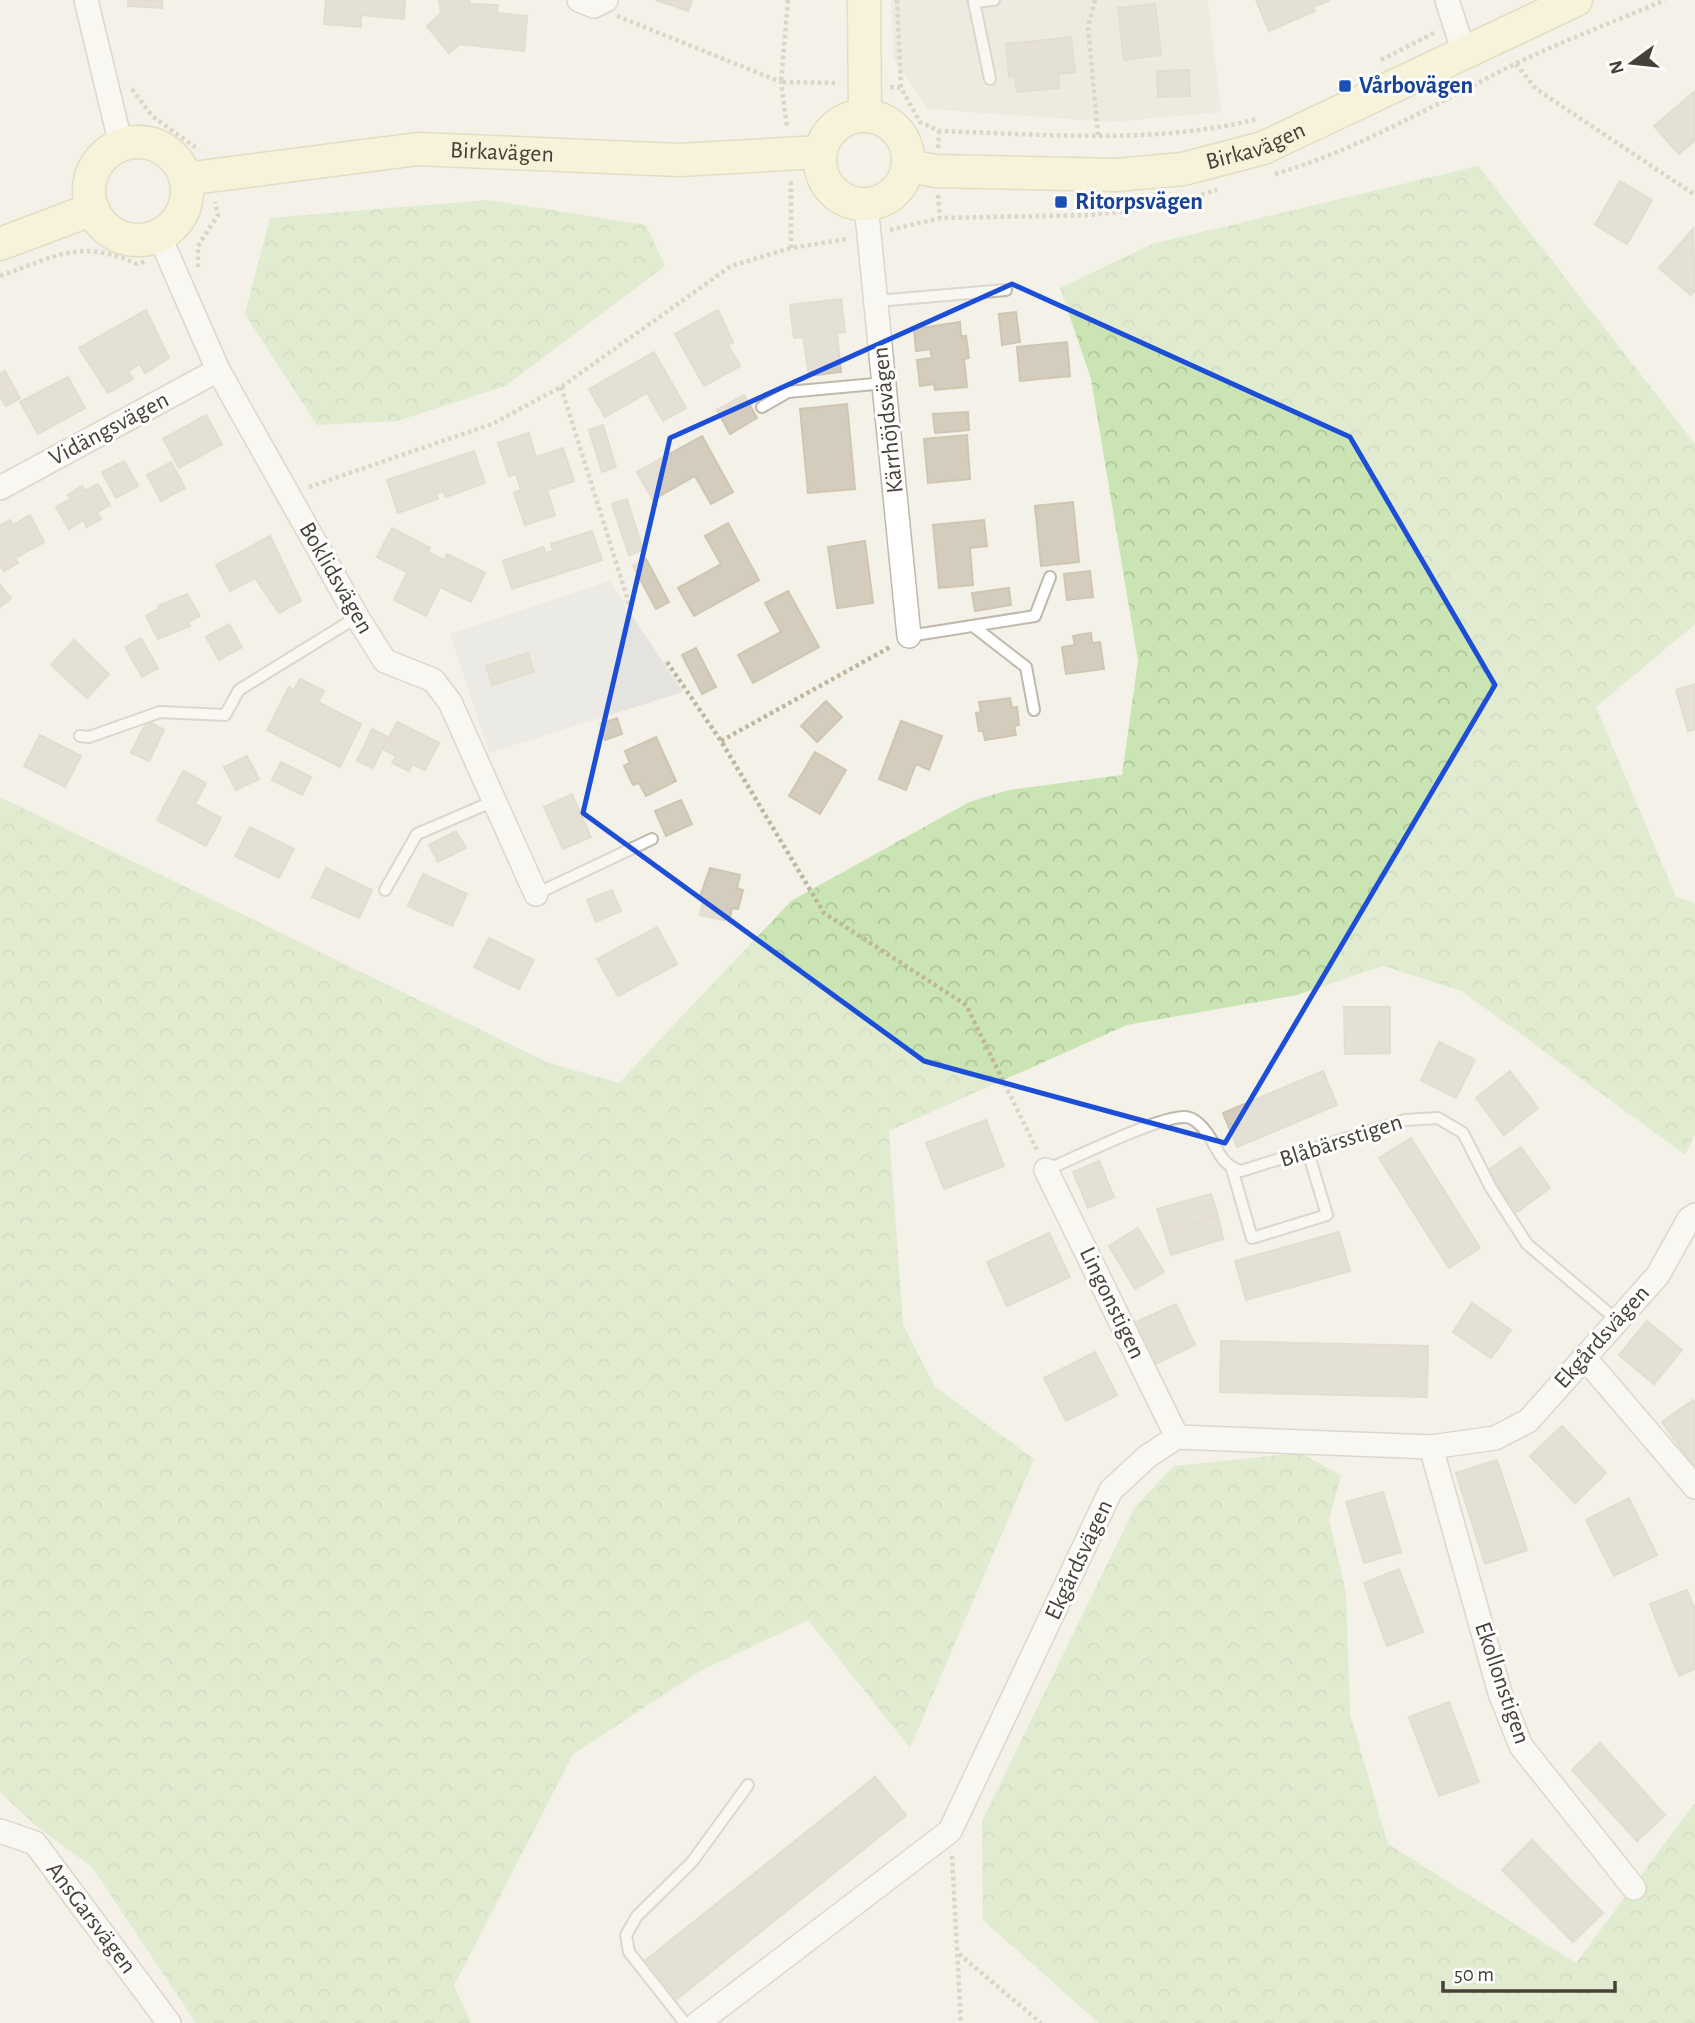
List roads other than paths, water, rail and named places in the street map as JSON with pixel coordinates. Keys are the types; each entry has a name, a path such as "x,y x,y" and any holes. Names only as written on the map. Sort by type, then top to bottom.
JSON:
{"street":[{"path":"86,0 121,145"},
{"path":"864,0 865,115"},
{"path":"1447,0 1464,52"},
{"name":"Birkavägen","path":"908,166 936,171 1115,175 1183,169 1263,148 1576,0"},
{"path":"865,115 881,119 898,131 907,149 908,166 896,190 883,200 866,204 848,201 835,193 806,153 823,142 835,126 844,120 865,115"},
{"path":"139,142 158,146 197,177 182,212 163,244 120,236 106,227 93,209 90,196 93,172 109,152 121,145 139,142"},
{"name":"Birkavägen","path":"197,177 418,149 679,159 806,153"},
{"name":"Kärrhöjdsvägen","path":"866,204 909,636"},
{"path":"0,244 93,209"},
{"name":"Boklidsvägen","path":"163,244 218,370 357,617 385,661 433,680 450,702 536,894"},
{"name":"Vidängsvägen","path":"0,488 218,370"},
{"name":"Lingonstigen","path":"1046,1170 1177,1437"},
{"name":"Ekgårdsvägen","path":"698,2023 950,1831 1111,1490 1148,1456 1177,1437 1431,1447 1495,1438 1528,1421 1658,1275 1689,1219 1695,1214"},
{"path":"1584,1357 1695,1488"},
{"name":"Ekollonstigen","path":"1431,1447 1500,1693 1521,1746 1634,1888"},
{"name":"AnsGarsvägen","path":"0,1831 35,1843 169,2023"}],"lane":[{"path":"990,79 974,2 994,0"},
{"path":"876,301 1006,290"},
{"path":"762,407 788,393 885,383"},
{"path":"909,636 1035,617 1050,577"},
{"path":"79,736 89,737 160,712 225,715 239,690 357,617"},
{"path":"973,626 1026,667 1034,710"},
{"path":"384,890 417,834 494,801"},
{"path":"536,894 652,839"},
{"path":"1046,1170 1142,1129 1184,1117 1196,1121 1204,1129 1220,1159 1232,1169 1252,1237 1327,1215 1308,1152"},
{"name":"Blåbärsstigen","path":"1232,1169 1250,1170 1413,1118 1438,1118 1463,1133 1491,1188 1527,1244 1617,1320"},
{"path":"685,2023 629,1952 626,1935 637,1916 692,1862 748,1785"}],"place":[{"name":"Vårbovägen","path":"1345,86"},
{"name":"Ritorpsvägen","path":"1061,202"}]}
